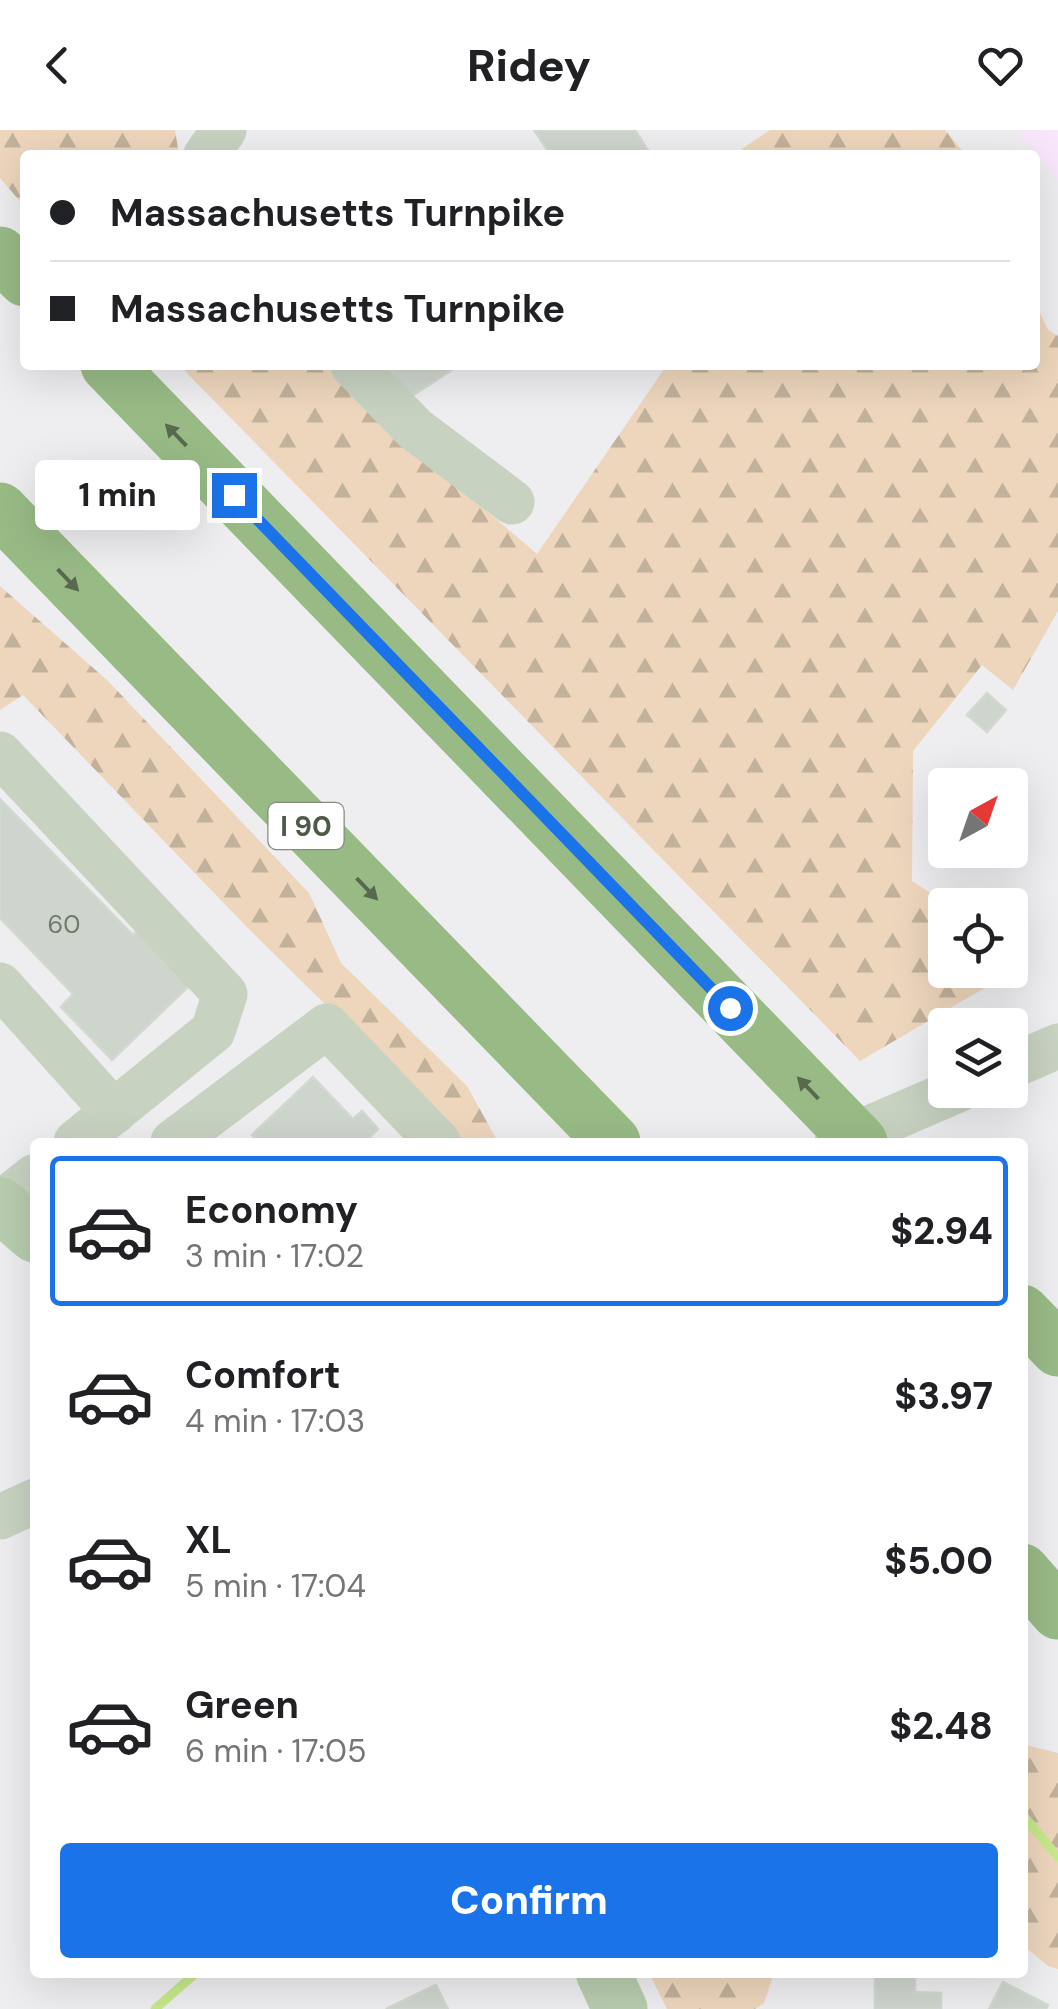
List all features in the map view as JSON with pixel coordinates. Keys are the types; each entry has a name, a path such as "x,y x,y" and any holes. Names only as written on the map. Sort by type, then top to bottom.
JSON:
{"highway":[{"path":"0,254 20,274"},
{"path":"113,370 856,1138"},
{"name":"I 90","path":"0,510 609,1138"},
{"path":"1028,1318 1058,1349"},
{"path":"1028,1578 1058,1612"}],"main road":[{"path":"607,1978 620,2009"}],"street":[{"path":"358,370 415,428 512,502"},
{"path":"0,754 226,994 214,1031 81,1138"},
{"path":"0,985 114,1112"},
{"path":"202,1135 327,1026 434,1138"},
{"path":"1028,1059 1058,1046"},
{"path":"846,1138 928,1103"},
{"path":"20,1220 30,1191"},
{"path":"0,1517 30,1503"}],"shaded area":[{"path":"1017,130 1058,130 1058,179 1040,157 1040,150 1034,150"}],"green space":[{"path":"0,130 175,130 178,150 20,150 20,201 0,178"},
{"path":"770,130 945,130 962,150 740,150"},
{"path":"1040,313 1048,330 1058,336 1058,611 1013,690 982,665 913,751 912,881 928,891 928,988 985,988 950,1008 928,1008 928,1021 860,1061 184,370 345,370 385,424 537,554 664,370 1040,370"},
{"path":"0,586 108,681 309,893 341,963 467,1086 496,1138 460,1138 244,924 23,695 0,710"},
{"path":"1028,1746 1058,1753 1058,1969 1048,1966 1028,1949"},
{"path":"652,1978 772,1978 764,2003 755,2009 667,2009"}],"building":[{"path":"534,130 635,130 648,150 548,150"},
{"path":"390,370 451,370 409,398"},
{"path":"987,693 1006,710 987,732 967,715"},
{"path":"0,799 133,935 138,930 191,984 112,1060 61,1007 73,994 0,918"},
{"path":"313,1077 353,1119 362,1111 378,1129 371,1138 252,1135"},
{"path":"875,1978 915,1978 915,1992 941,1993 941,2009 875,2009"},
{"path":"1003,1982 1048,2005 1046,2009 989,2009"},
{"path":"436,1985 448,2009 386,2009"}],"waterway":[{"path":"1028,1821 1058,1857"},
{"path":"155,2009 190,1978"}],"route":[{"path":"234,495 730,1008"}]}
